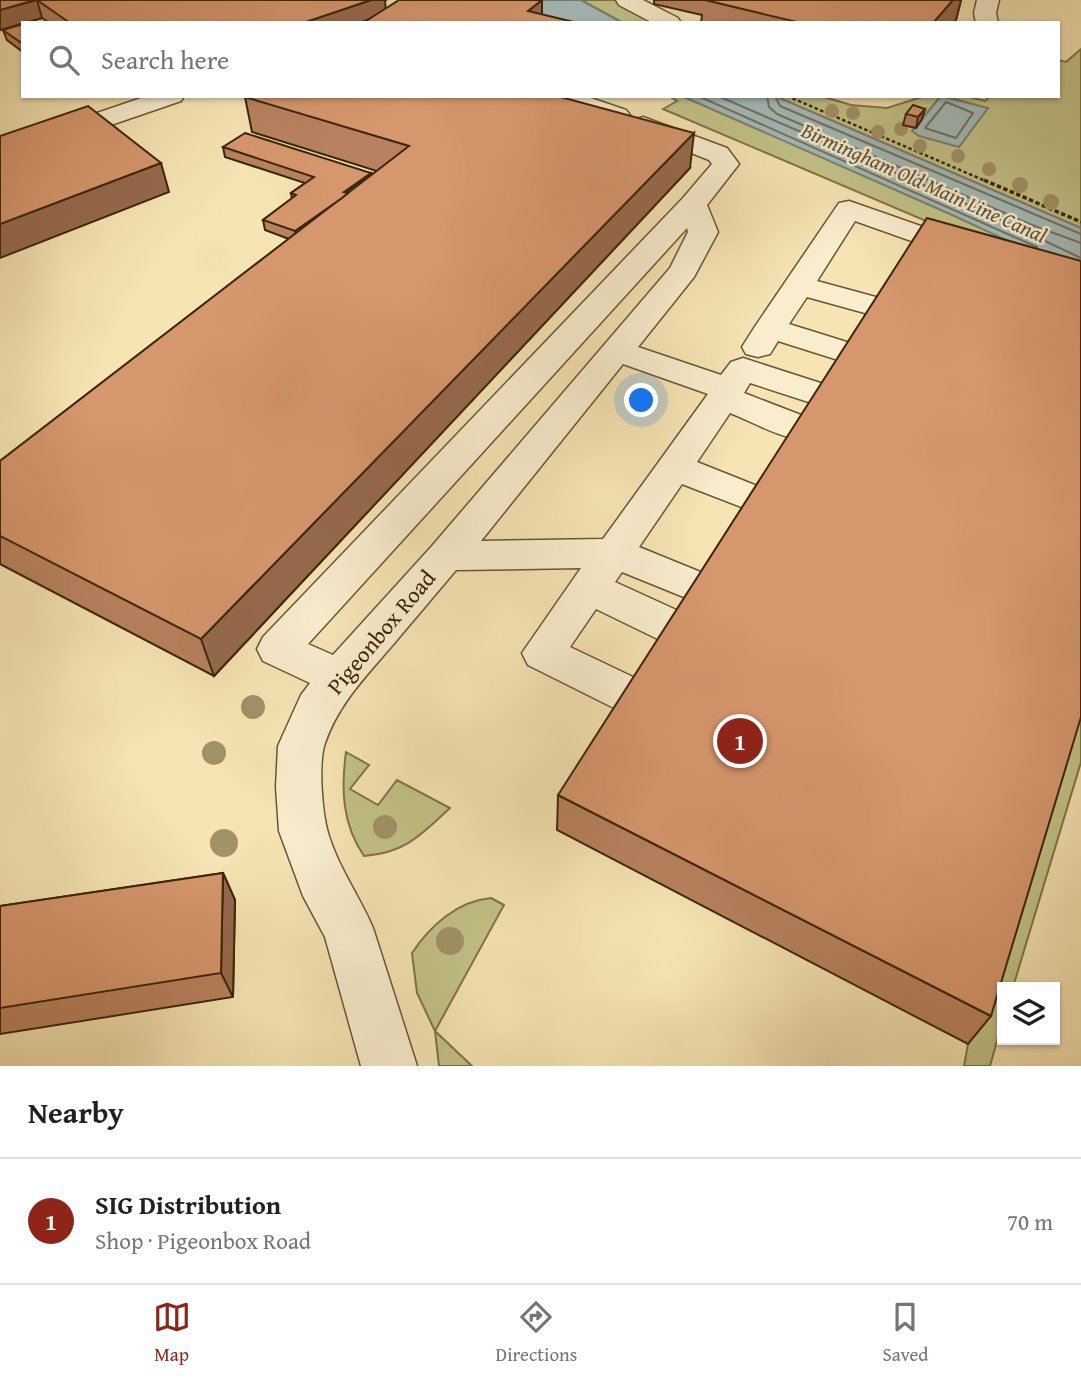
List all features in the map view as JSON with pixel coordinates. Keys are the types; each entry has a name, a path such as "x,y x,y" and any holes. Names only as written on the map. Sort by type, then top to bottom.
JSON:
{"street":[{"path":"627,0 666,21"},
{"path":"987,21 985,13 988,0"},
{"path":"0,155 166,98"},
{"path":"339,677 278,649 692,204 726,164 718,154 607,123 563,98"},
{"name":"Pigeonbox Road","path":"387,1064 348,928 328,896 303,831 299,787 302,746 317,708 339,677 446,556 683,271 703,232 692,204"},
{"path":"639,699 543,653 745,367 849,209 985,258 977,273"},
{"path":"799,285 883,309"},
{"path":"615,350 841,376 745,367"},
{"path":"745,367 807,430"},
{"path":"675,467 762,502"},
{"path":"446,556 614,553 706,591"},
{"path":"589,588 681,631"}],"path":[{"path":"792,98 1081,222"}],"shaded area":[{"path":"581,0 615,0 656,21 619,21"},
{"path":"1081,49 1081,228 780,98 828,98 851,105 887,108 919,98 939,98 922,119 904,124 916,128 987,108 950,98 985,101 988,98 1060,98 1060,60 1066,62"},
{"path":"672,98 687,98 954,214 1081,275 1081,287 663,109 677,101"},
{"path":"1081,681 1081,762 1015,982 997,982 997,1041 990,1066 964,1066 968,1044"},
{"path":"346,752 369,765 350,789 378,805 397,780 450,808 402,847 364,856 347,819 344,793"},
{"path":"491,898 504,905 435,1031 417,993 412,953 427,933 446,916 467,904"},
{"path":"435,1031 472,1066 439,1066"}],"water":[{"path":"518,0 581,0 619,21 551,21"},
{"name":"Birmingham Old Main Line Canal","path":"687,98 780,98 1081,228 1081,275"},
{"path":"939,98 988,108 959,147 919,136 912,131"}],"building":[{"path":"0,0 35,0 0,10"},
{"path":"37,0 371,0 309,21 67,21"},
{"path":"399,0 542,0 528,11 570,21 366,21"},
{"path":"705,0 953,0 935,21 793,21"},
{"path":"21,25 21,43 3,30"},
{"path":"248,98 564,98 694,133 201,639 0,536 0,461 409,146"},
{"path":"913,105 925,109 918,117 906,114"},
{"path":"88,106 161,163 0,224 0,136"},
{"path":"245,133 371,173 344,192 348,193 342,198 295,231 263,220 296,195 291,193 314,177 223,147"},
{"path":"927,218 1081,261 1081,717 1001,982 997,982 997,996 991,1016 558,795"},
{"path":"223,873 221,973 0,1008 0,906"}],"place":[{"name":"SIG Distribution","path":"740,741"}]}
